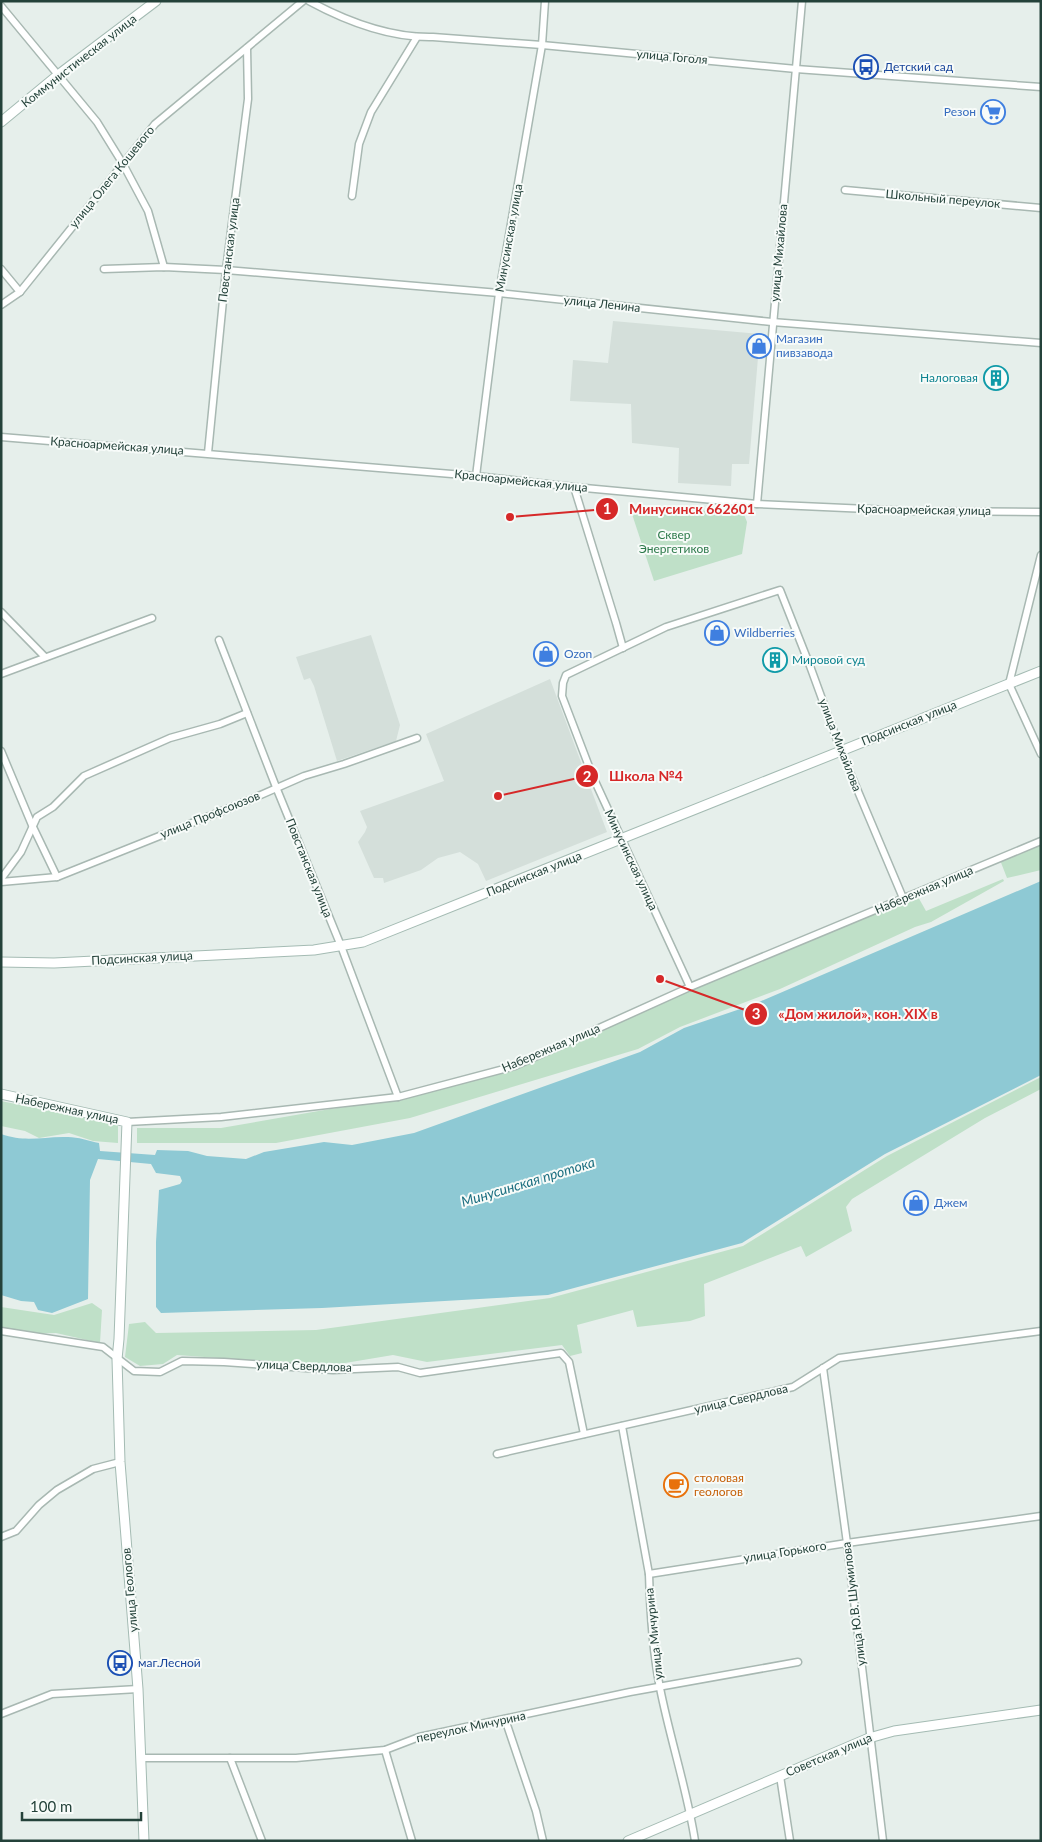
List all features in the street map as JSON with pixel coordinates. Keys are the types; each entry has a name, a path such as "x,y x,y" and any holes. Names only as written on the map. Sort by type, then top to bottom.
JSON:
{"street":[{"name":"Коммунистическая улица","path":"1,122 58,75 156,1"},
{"name":"улица Олега Кошевого","path":"1,305 20,292 155,124 303,1"},
{"name":"улица Гоголя","path":"309,1 332,13 376,29 417,37 433,36 796,69 1041,86"},
{"name":"Минусинская улица","path":"476,476 499,293 542,45 545,1"},
{"name":"улица Михайлова","path":"757,504 802,1"},
{"path":"1,6 97,122 123,164 148,211 164,267"},
{"path":"352,196 359,144 370,112 417,37"},
{"name":"Повстанская улица","path":"208,453 226,270 248,99 248,48"},
{"name":"Школьный переулок","path":"845,190 1041,208"},
{"name":"улица Ленина","path":"104,269 164,267 226,270 499,293 772,322 1041,343"},
{"path":"1,269 20,292"},
{"name":"Красноармейская улица","path":"1,437 476,476 757,504 912,511 1041,512"},
{"path":"574,487 623,648"},
{"path":"1041,555 1009,684 1041,754"},
{"name":"улица Михайлова","path":"623,648 666,627 780,590 841,750 903,898"},
{"path":"1,612 45,657"},
{"path":"1,674 152,618"},
{"name":"Повстанская улица","path":"219,640 341,946 398,1096"},
{"name":"Минусинская улица","path":"623,648 566,675 562,696 593,777 690,987"},
{"name":"Подсинская улица","path":"1,962 54,962 314,950 363,942 1041,671"},
{"path":"1,881 21,852 38,817 53,807 84,776 170,738 220,724 247,712"},
{"name":"улица Профсоюзов","path":"1,881 57,877 247,801 276,787 417,738"},
{"path":"1,751 32,826 57,877"},
{"name":"Набережная улица","path":"1,1094 127,1122 221,1117 398,1096 515,1066 690,987 1041,841"},
{"name":"улица Геологов","path":"127,1122 117,1359 120,1462 138,1689 146,1839"},
{"name":"улица Свердлова","path":"1,1331 103,1347 134,1371 160,1372 182,1361 224,1362 332,1370 398,1367 420,1373 561,1353 569,1362 584,1434"},
{"name":"улица Свердлова","path":"497,1454 793,1387 839,1358 1040,1332"},
{"name":"улица Ю.В. Шумилова","path":"823,1368 847,1543 869,1738 883,1841"},
{"name":"улица Мичурина","path":"622,1426 649,1574 649,1597 660,1687 691,1814 695,1841"},
{"path":"1,1537 16,1531 39,1505 57,1490 93,1469 120,1462"},
{"name":"улица Горького","path":"649,1574 847,1543 1041,1516"},
{"name":"переулок Мичурина","path":"141,1758 296,1758 385,1750 419,1737 630,1692 798,1662"},
{"path":"1,1714 52,1694 138,1689"},
{"name":"Советская улица","path":"628,1841 869,1738 894,1731 1041,1710"},
{"path":"505,1719 536,1811 543,1841"},
{"path":"385,1750 412,1841"},
{"path":"230,1758 262,1841"},
{"path":"780,1776 790,1841"}],"shaded area":[{"path":"613,321 760,334 749,464 732,464 731,486 678,483 679,448 632,443 631,404 570,401 573,360 608,363"},
{"path":"371,635 400,725 396,741 337,761 314,686 310,678 304,680 296,657"},
{"path":"550,679 607,832 486,881 478,864 460,852 438,858 421,870 384,883 383,878 374,878 358,842 367,827 360,811 444,781 426,734"}],"green space":[{"name":"Сквер Энергетиков","path":"630,508 743,512 747,522 742,554 654,581"},
{"path":"1041,845 1041,870 1007,878 1000,860"},
{"path":"1003,879 1004,881 931,922 915,927 780,989 680,1027 638,1049 410,1118 276,1143 137,1143 137,1128 221,1128 330,1109 399,1100 517,1068 691,990 917,895 926,911"},
{"path":"1041,1077 1041,1089 985,1118 852,1199 846,1207 852,1231 806,1257 801,1246 704,1284 705,1316 690,1321 637,1327 633,1310 577,1325 582,1353 570,1356 562,1345 427,1362 393,1355 327,1366 177,1355 163,1364 140,1366 125,1357 129,1324 145,1322 156,1333 316,1330 550,1298 743,1246 887,1156"},
{"path":"1,1101 118,1125 118,1143 93,1141 69,1133 39,1138 25,1131 1,1126"},
{"path":"92,1303 102,1310 100,1343 56,1333 21,1334 1,1329 1,1307 54,1315"}],"water":[{"name":"Минусинская протока","path":"1041,881 1041,1075 885,1154 742,1243 548,1295 322,1308 161,1313 156,1307 156,1242 159,1190 180,1184 182,1181 180,1176 156,1173 151,1164 98,1159 90,1180 88,1299 52,1313 38,1310 34,1302 21,1301 1,1295 1,1134 27,1139 76,1138 99,1143 100,1151 155,1155 157,1150 188,1151 207,1156 246,1159 264,1152 324,1142 352,1145 414,1133 640,1052 684,1028 752,1005"}],"place":[{"name":"Детский сад","path":"866,67"},
{"name":"Резон","path":"993,112"},
{"name":"Магазин пивзавода","path":"759,346"},
{"name":"Налоговая","path":"996,378"},
{"name":"Минусинск 662601","path":"510,517"},
{"name":"Wildberries","path":"717,633"},
{"name":"Ozon","path":"546,654"},
{"name":"Мировой суд","path":"775,660"},
{"name":"Школа №4","path":"498,796"},
{"name":"«Дом жилой», кон. ХIХ в","path":"660,979"},
{"name":"Джем","path":"916,1203"},
{"name":"столовая геологов","path":"676,1485"},
{"name":"маг.Лесной","path":"120,1663"}]}
